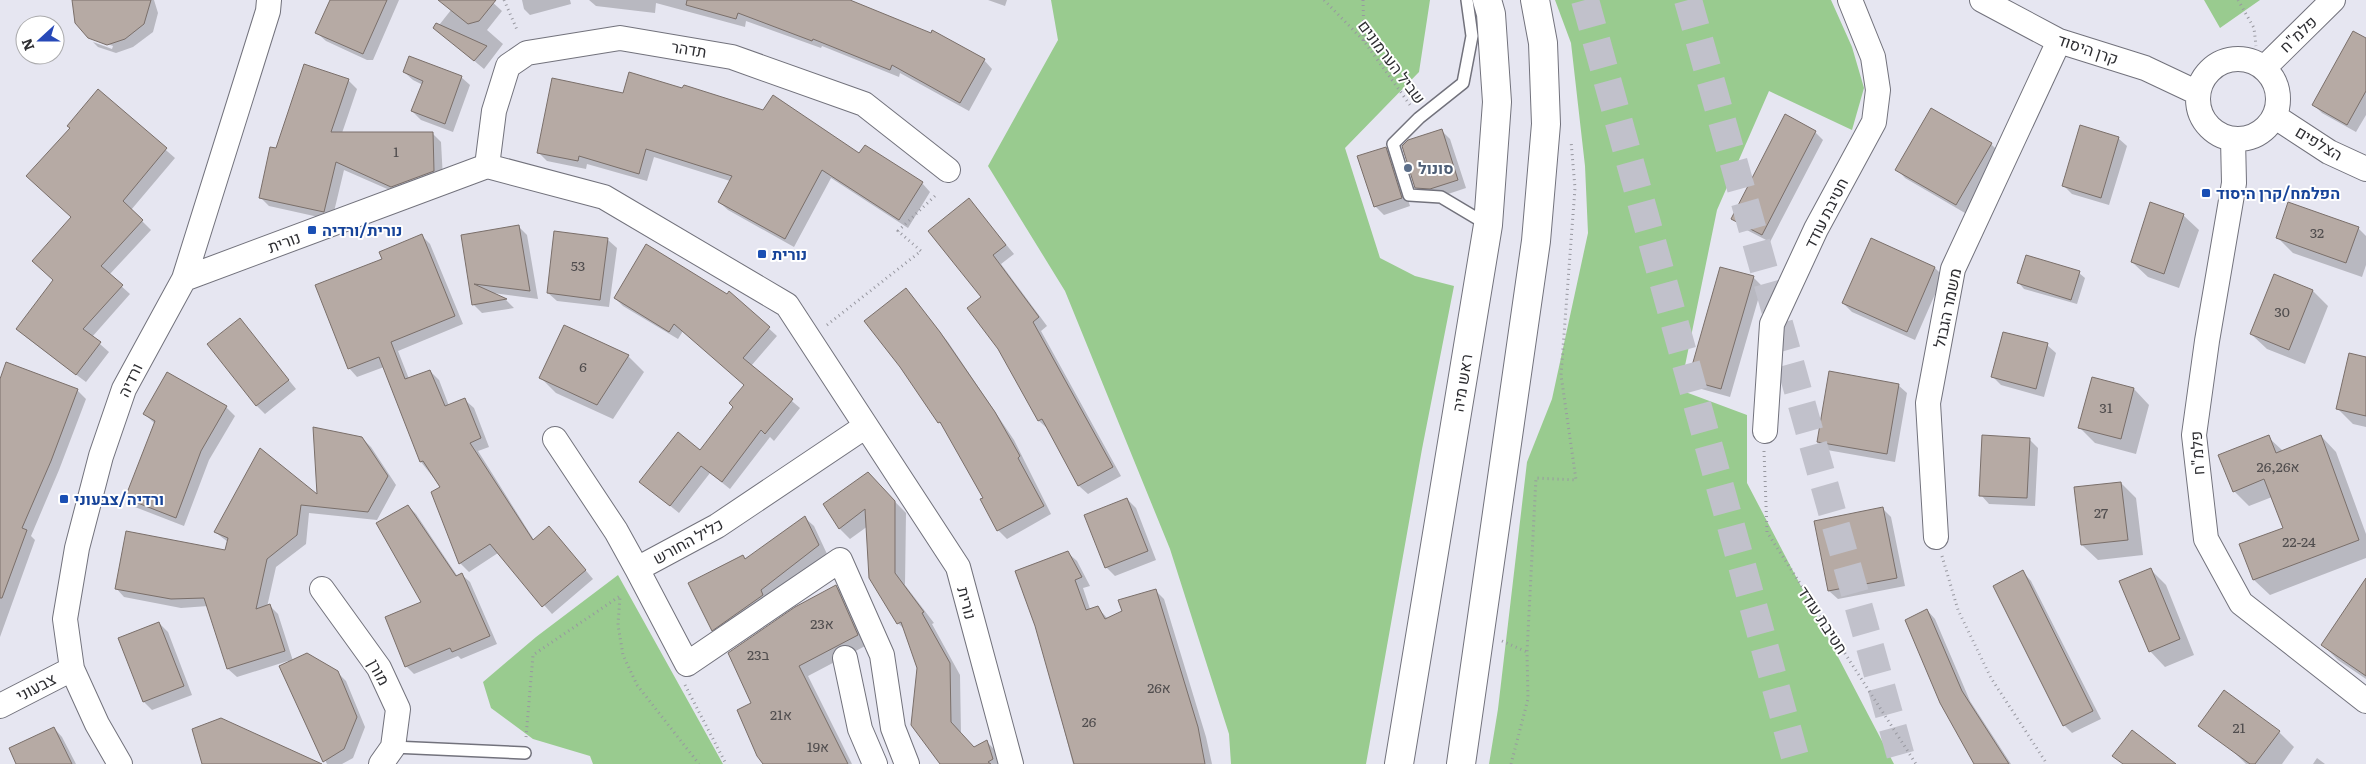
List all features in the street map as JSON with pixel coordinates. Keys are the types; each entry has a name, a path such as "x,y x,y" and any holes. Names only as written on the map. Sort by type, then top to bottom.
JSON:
{"street":[{"name":"ורדיה","path":"120,764 96,724 72,669 65,619 77,548 101,456 124,389 184,279 270,0"},
{"name":"ראש מיה","path":"1399,764 1488,225 1497,102 1491,14 1487,0"},
{"path":"1461,764 1536,241 1546,124 1543,43 1535,0"},
{"name":"חטיבת עודד","path":"1764,431 1772,324 1816,229 1874,122 1878,90 1873,58 1850,0"},
{"name":"קרן היסוד","path":"1982,0 2059,41 2145,68 2198,93"},
{"name":"פלמ\"ח","path":"2260,59 2333,0"},
{"name":"תדהר","path":"487,166 494,111 508,66 527,53 620,38 732,56 864,104 948,170"},
{"name":"משמר הגבול","path":"1936,537 1928,403 1952,269 2059,41"},
{"path":"2230,59 2260,59 2276,88 2278,102 2274,116 2266,127 2255,135 2233,139 2220,135 2208,127 2198,107 2198,93 2201,82 2209,70 2220,62 2230,59"},
{"name":"הצלפים","path":"2274,116 2329,152 2366,168"},
{"name":"פלמ\"ח","path":"2233,139 2234,183 2206,341 2194,435 2206,539 2240,603 2366,701"},
{"name":"נורית","path":"184,279 487,166 604,197 787,305 958,567 1011,764"},
{"name":"כליל החורש","path":"555,439 616,531 637,568 717,526 866,426"},
{"path":"637,568 687,664 840,560 882,656 893,728 907,764"},
{"name":"מורן","path":"322,589 379,668 398,709 387,756"},
{"path":"844,658 860,729 875,764"},
{"name":"צבעוני","path":"0,706 72,669"}],"lane":[{"path":"1467,0 1472,36 1463,83 1419,118 1393,144 1409,195 1441,197 1488,225"},
{"path":"387,756 525,753"}],"path":[{"path":"504,0 527,53"},
{"name":"שביל הערמונים","path":"1324,0 1364,41 1419,118"},
{"path":"1363,0 1364,41"},
{"path":"2238,0 2254,28 2260,59"},
{"path":"1511,764 1528,699 1527,652 1536,478 1576,480 1560,375 1575,188 1571,140"},
{"path":"809,339 921,252 898,230 937,194"},
{"name":"חטיבת עודד","path":"1764,464 1767,532 1916,764"},
{"path":"1936,537 1958,610 1991,678 2047,764"},
{"path":"525,753 533,656 620,596 618,625 623,655 637,685 699,764"}],"green space":[{"path":"1051,0 1430,0 1419,72 1345,148 1380,258 1415,276 1454,286 1422,449 1366,764 1231,764 1229,734 1170,549 1065,291 988,166 1058,40"},
{"path":"1555,0 1831,0 1852,47 1864,88 1852,130 1769,91 1717,210 1680,390 1747,415 1747,483 1894,764 1489,764 1498,709 1527,462 1552,399 1588,233 1585,166 1571,43"},
{"path":"2204,0 2260,0 2220,28"},
{"path":"618,575 723,764 593,764 590,756 533,739 491,708 483,682 536,637"}],"building":[{"path":"72,0 151,0 144,24 125,39 107,45 88,38 75,23"},
{"path":"330,0 387,0 363,54 315,33"},
{"path":"438,0 496,0 479,21 468,24"},
{"path":"687,0 850,0 931,33 932,30 985,59 960,103 892,65 890,70 813,39 812,41 738,13 736,19 686,5"},
{"path":"436,23 487,46 474,61 433,28"},
{"path":"2353,31 2366,38 2366,91 2347,125 2312,105"},
{"path":"409,56 462,76 445,124 411,111 423,81 403,72"},
{"path":"304,64 349,79 331,132 433,132 434,171 391,187 336,162 324,212 259,198 270,147 276,148"},
{"path":"629,72 682,88 684,85 763,110 773,95 859,153 865,145 923,182 899,220 822,170 785,239 718,202 732,176 646,149 639,174 579,156 578,161 537,153 552,78 623,93"},
{"path":"98,89 167,148 123,201 143,220 101,266 123,285 83,329 101,342 76,375 16,329 53,280 32,261 71,217 26,176 70,128 67,126"},
{"path":"1931,108 1992,143 1956,205 1895,170"},
{"path":"1785,114 1816,131 1762,235 1731,219"},
{"path":"2080,125 2119,137 2101,198 2062,186"},
{"path":"1442,129 1458,180 1430,189 1415,188 1402,146 1408,140"},
{"path":"1386,147 1402,198 1374,207 1357,156"},
{"path":"969,198 1006,245 993,255 1039,317 1033,322 1113,467 1078,486 1042,419 1038,421 998,349 967,308 981,297 928,231"},
{"path":"2150,202 2184,214 2164,274 2131,262"},
{"path":"2288,202 2359,227 2346,263 2276,238"},
{"path":"519,225 530,291 474,284 507,299 472,305 461,235"},
{"path":"554,231 608,238 600,300 547,293"},
{"path":"422,234 455,316 391,342 405,379 430,370 445,406 465,398 481,438 470,443 533,540 549,526 586,570 542,607 490,544 459,564 431,492 440,487 423,461 420,462 379,357 348,369 315,285 382,259 379,252"},
{"path":"1871,238 1935,267 1907,332 1842,303"},
{"path":"646,244 727,294 729,291 770,327 743,358 793,399 765,434 761,430 722,482 701,466 670,506 639,482 678,432 700,450 733,407 729,403 744,385 674,324 669,332 614,298"},
{"path":"2026,255 2080,271 2071,300 2017,283"},
{"path":"1720,267 1754,276 1721,389 1688,380"},
{"path":"2274,274 2313,290 2289,350 2250,334"},
{"path":"906,288 940,332 995,412 1020,456 1018,458 1044,506 997,531 980,499 983,498 940,422 938,423 900,367 864,321"},
{"path":"240,318 289,380 256,406 207,344"},
{"path":"564,325 629,355 597,405 539,378"},
{"path":"2003,332 2048,343 2036,389 1991,377"},
{"path":"2349,353 2366,357 2366,416 2336,409"},
{"path":"6,362 78,389 51,461 22,528 27,530 2,598 0,598 0,379"},
{"path":"1829,371 1899,384 1887,454 1817,442"},
{"path":"167,372 227,406 201,451 176,518 125,498 155,421 143,414"},
{"path":"2092,377 2134,388 2121,439 2078,428"},
{"path":"313,427 362,437 388,476 368,512 301,505 297,535 267,559 256,609 270,604 285,651 227,669 204,598 171,599 115,589 126,531 225,550 228,538 214,532 260,448 317,494"},
{"path":"1982,435 2030,438 2027,498 1979,496"},
{"path":"2269,435 2276,453 2321,435 2359,540 2253,580 2239,544 2283,528 2264,479 2233,492 2218,455"},
{"path":"868,472 895,501 895,573 924,612 922,613 950,663 951,722 974,747 987,740 993,759 988,762 991,764 940,764 911,725 917,668 901,622 897,624 869,578 865,509 839,529 823,504"},
{"path":"2121,482 2128,540 2081,545 2074,487"},
{"path":"1127,498 1148,551 1105,568 1084,515"},
{"path":"408,505 456,576 462,573 490,636 452,652 450,648 405,667 385,617 421,602 376,523"},
{"path":"1883,507 1897,578 1828,591 1814,521"},
{"path":"805,516 819,545 761,590 763,595 712,631 688,583 743,555 745,559"},
{"path":"1068,551 1082,577 1075,580 1086,610 1098,606 1105,619 1122,611 1118,600 1156,589 1198,727 1205,764 1074,764 1035,626 1015,571"},
{"path":"2151,568 2180,639 2149,652 2119,581"},
{"path":"2023,570 2093,711 2063,726 1993,586"},
{"path":"2366,578 2366,676 2321,645"},
{"path":"836,585 858,635 799,666 848,764 763,764 757,756 737,710 751,703 728,653 795,607"},
{"path":"1927,609 1962,691 2009,764 1974,764 1940,703 1905,620"},
{"path":"159,622 184,686 143,702 118,638"},
{"path":"307,653 338,671 357,717 344,749 323,762 279,666"},
{"path":"2224,690 2280,731 2255,764 2250,764 2198,726"},
{"path":"221,718 322,764 202,764 192,729"},
{"path":"54,727 72,764 16,764 9,748"},
{"path":"2132,730 2176,764 2123,764 2112,756"}],"tunnel":[{"path":"1585,0 1797,764"},
{"path":"1688,0 1903,764"}],"place":[{"name":"סונול","path":"1408,168"},
{"name":"הפלמח/קרן היסוד","path":"2206,193"},
{"name":"נורית/ורדיה","path":"312,230"},
{"name":"נורית","path":"762,254"},
{"name":"ורדיה/צבעוני","path":"64,499"}]}
